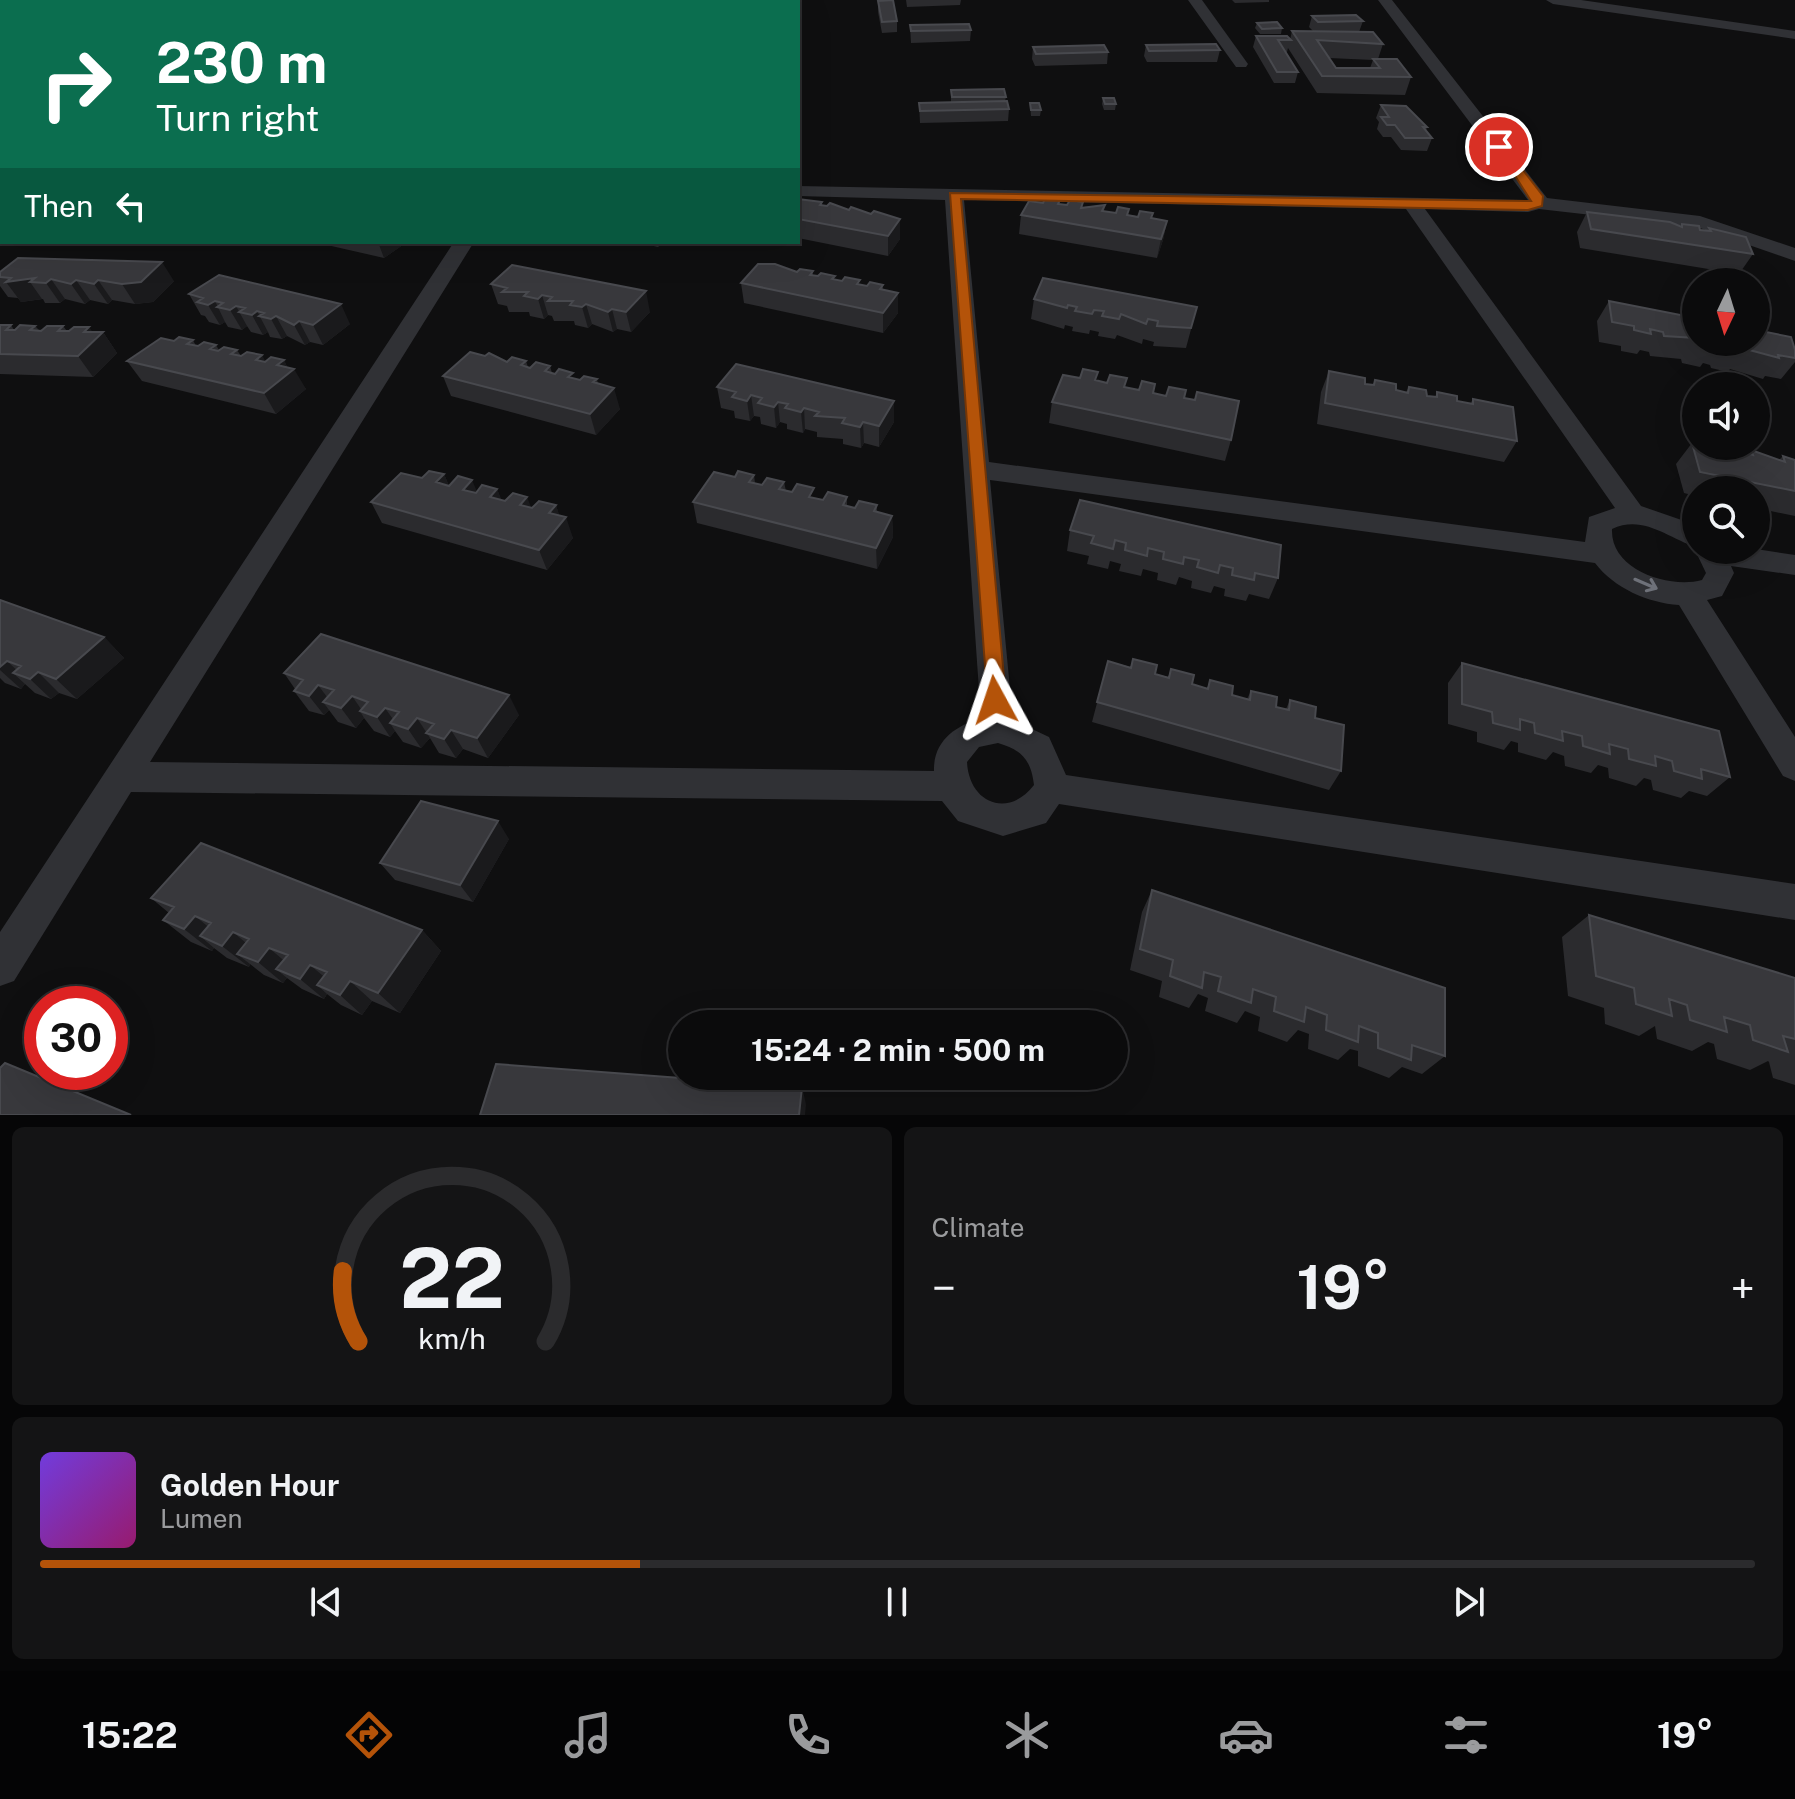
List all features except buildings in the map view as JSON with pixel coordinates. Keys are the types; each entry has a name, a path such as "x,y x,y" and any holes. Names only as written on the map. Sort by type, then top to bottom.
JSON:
{"street":[{"path":"314,0 385,0"},
{"path":"1195,0 1241,64"},
{"path":"1385,0 1537,196 1538,203"},
{"path":"1553,0 1795,35"},
{"path":"800,191 1528,206 1538,203 1700,222 1795,255"},
{"path":"954,195 998,729"},
{"path":"1412,204 1633,514"},
{"path":"0,967 463,244"},
{"path":"975,469 1602,554"},
{"path":"1682,532 1666,522 1633,514 1612,516 1599,524 1595,538 1602,554 1617,569 1639,583 1688,595 1712,588 1720,573 1715,564"},
{"path":"1770,560 1795,565"},
{"path":"1688,595 1795,766"},
{"path":"998,729 1028,737 1049,760 1051,788 1034,812 1003,820 970,810 951,786 950,758 969,736 998,729"},
{"path":"121,777 951,786"},
{"path":"1051,788 1795,902"}],"route":[{"path":"995,700 954,195 1528,206 1538,203 1537,196 1499,147"}]}
